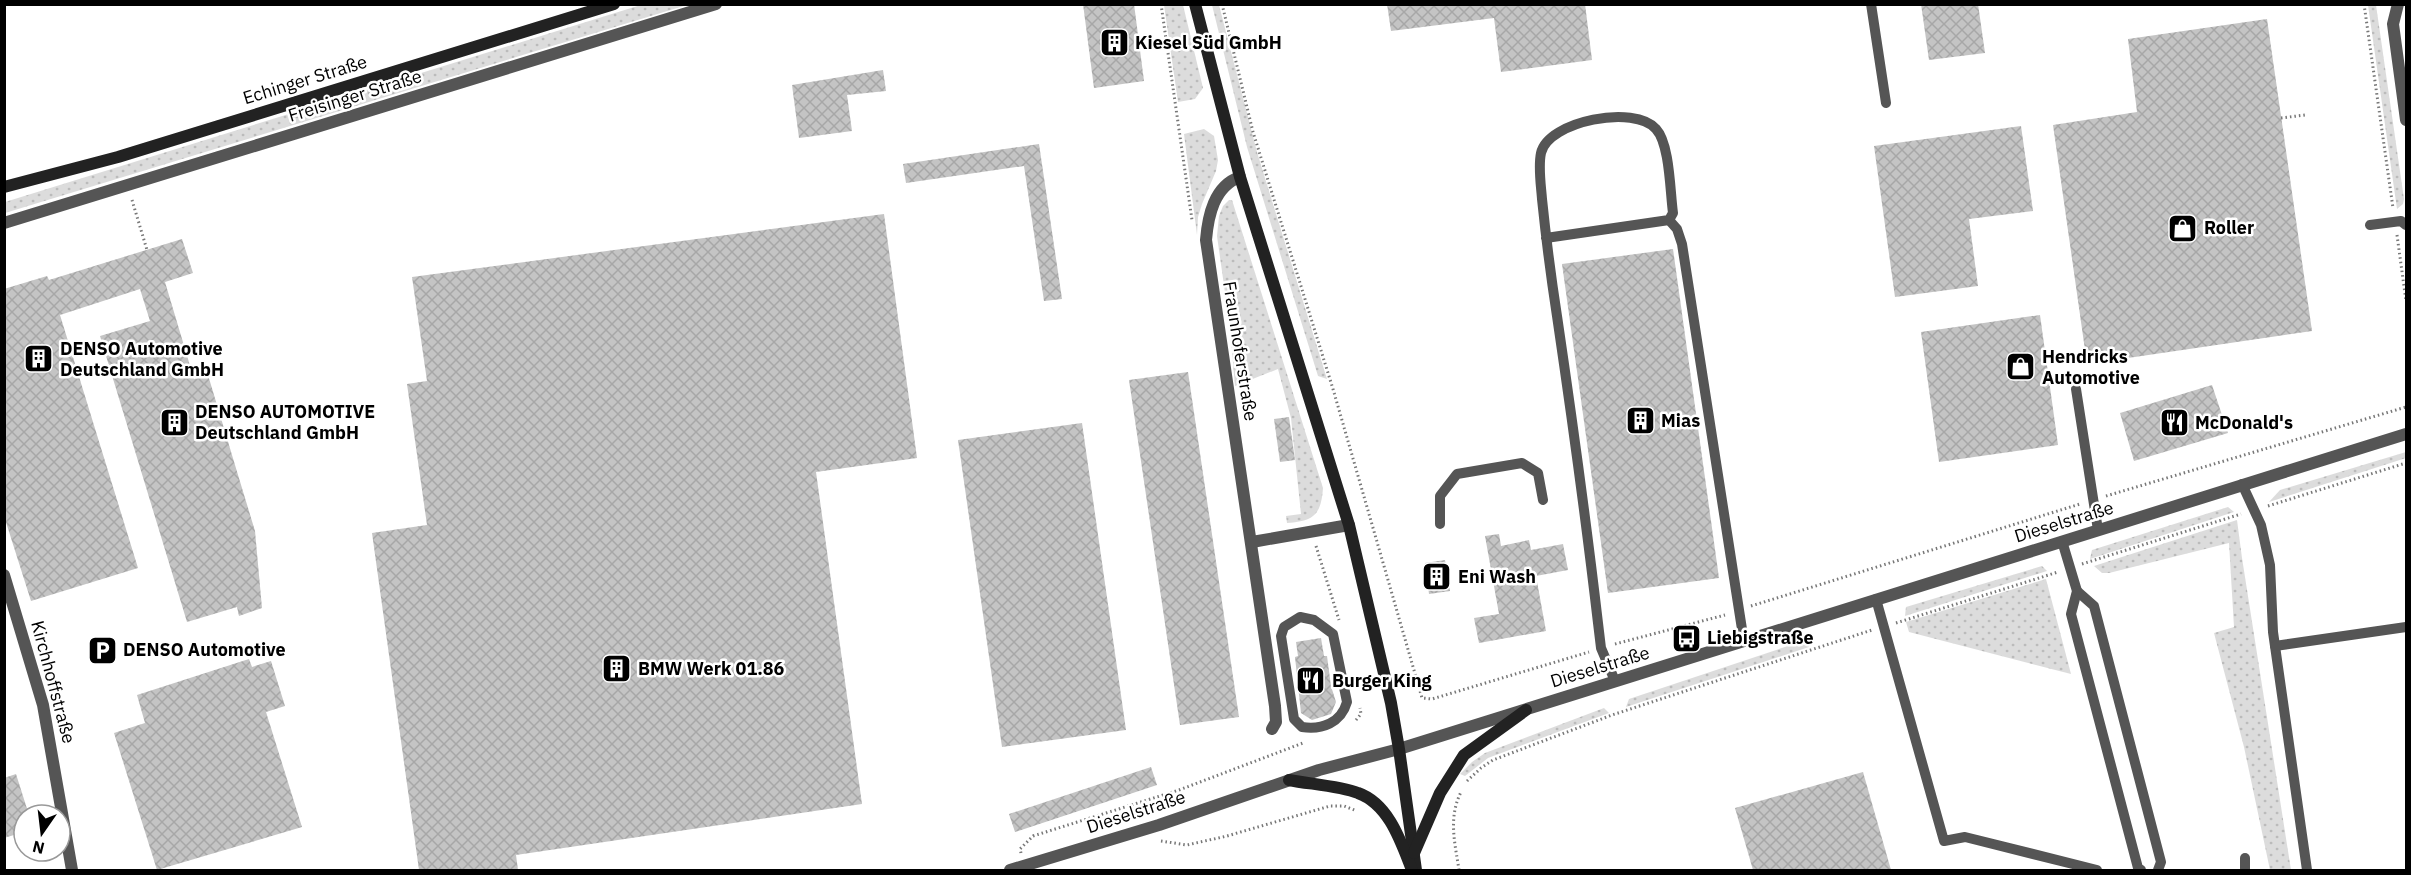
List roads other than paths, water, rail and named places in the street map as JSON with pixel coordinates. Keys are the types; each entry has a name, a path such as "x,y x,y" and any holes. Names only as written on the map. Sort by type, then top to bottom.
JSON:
{"main road":[{"name":"Echinger Straße","path":"4,187 118,157 614,4"},
{"path":"1196,4 1240,177 1349,525 1400,750 1414,854 1414,870"},
{"path":"1414,854 1440,793 1464,755 1526,710"},
{"path":"1289,780 1356,792 1368,798 1384,812 1414,870"}],"street":[{"name":"Freisinger Straße","path":"4,223 716,4"},
{"path":"2398,4 2393,24 2406,120"},
{"name":"Fraunhoferstraße","path":"1240,177 1228,181 1214,203 1208,221 1206,240 1275,706 1276,722 1272,729"},
{"name":"Dieselstraße","path":"1011,870 1159,825 1289,780 1400,750 2406,434"},
{"path":"1252,542 1349,525"},
{"name":"Kirchhoffstraße","path":"4,575 44,705 72,870"}],"lane":[{"path":"1871,4 1886,103"},
{"path":"1615,681 1601,648 1578,456 1546,238 1541,152 1553,135 1577,125 1617,116 1636,118 1656,128 1664,144 1673,213 1669,220"},
{"path":"1546,238 1669,220"},
{"path":"1669,220 1677,230 1682,244 1744,642"},
{"path":"2370,225 2402,220"},
{"path":"2076,389 2097,530"},
{"path":"1440,524 1440,496 1457,474 1522,463 1538,472 1543,500"},
{"path":"2242,484 2261,525 2270,565 2275,646 2307,870"},
{"path":"2062,541 2077,591 2071,614 2138,868 2141,870"},
{"path":"2077,591 2094,606 2161,862 2158,870"},
{"path":"1876,599 1944,841 1965,837 2097,870"},
{"path":"1300,617 1314,620 1332,634 1347,702 1344,712 1337,721 1314,729 1302,727 1294,718 1281,636 1284,627 1300,617"},
{"path":"2275,646 2406,627"},
{"path":"2245,858 2245,870"}],"place":[{"name":"Kiesel Süd GmbH","path":"1114,43"},
{"name":"Roller","path":"2183,228"},
{"name":"DENSO Automotive Deutschland GmbH","path":"39,359"},
{"name":"Hendricks Automotive","path":"2021,367"},
{"name":"Mias","path":"1640,421"},
{"name":"DENSO AUTOMOTIVE Deutschland GmbH","path":"174,422"},
{"name":"McDonald's","path":"2174,423"},
{"name":"Eni Wash","path":"1437,577"},
{"name":"Liebigstraße","path":"1686,638"},
{"name":"DENSO Automotive","path":"102,650"},
{"name":"BMW Werk 01.86","path":"617,669"},
{"name":"Burger King","path":"1311,681"}]}
